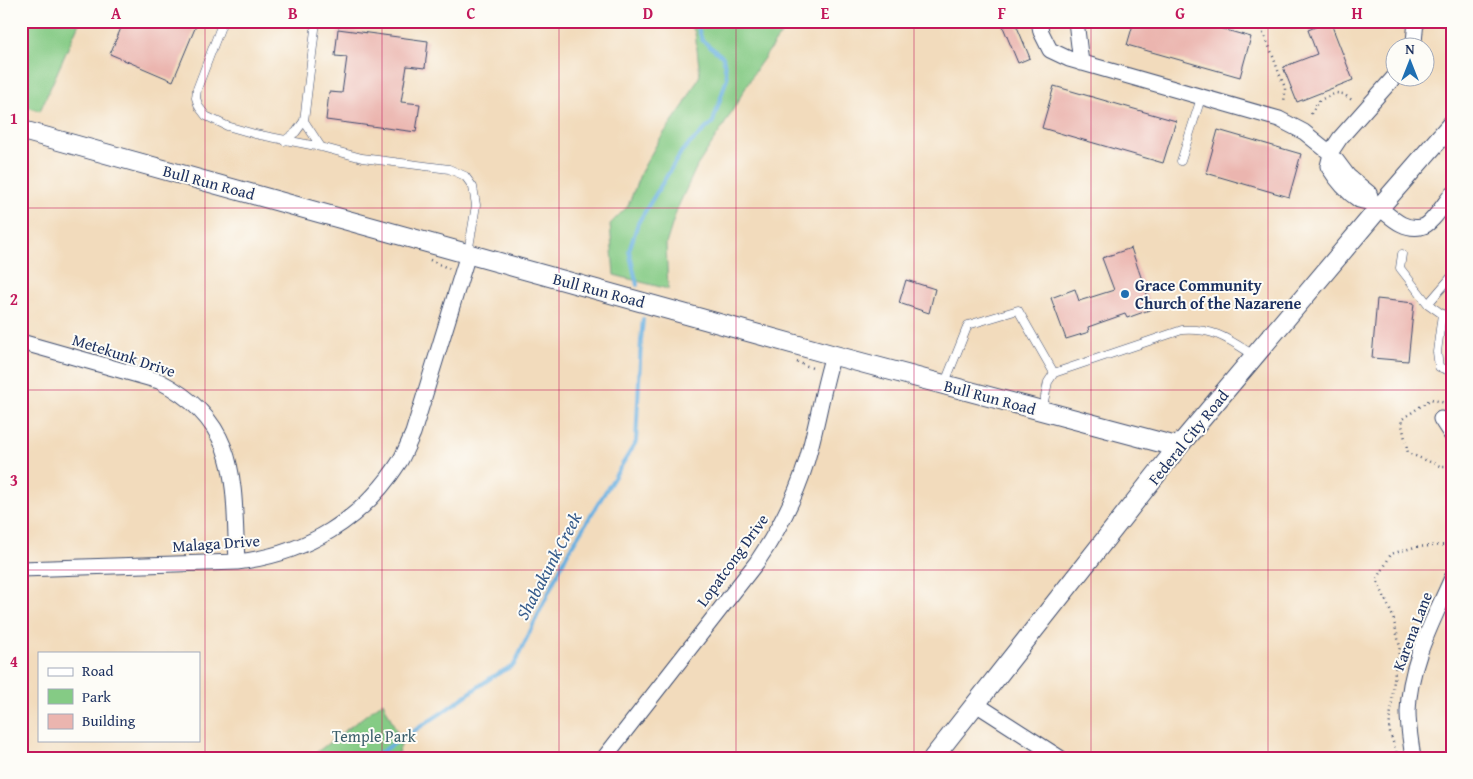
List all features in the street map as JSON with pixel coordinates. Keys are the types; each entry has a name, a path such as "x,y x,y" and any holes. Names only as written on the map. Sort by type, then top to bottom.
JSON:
{"street":[{"path":"1039,21 1041,32 1050,50 1069,60 1280,120 1304,132 1336,160 1348,176 1369,192 1375,205 1397,222 1413,227 1428,225 1451,198"},
{"path":"1076,21 1081,63"},
{"path":"1414,38 1416,21"},
{"path":"1330,156 1340,138 1386,87"},
{"name":"Federal City Road","path":"932,758 1178,447 1255,356 1375,205 1452,124"},
{"name":"Bull Run Road","path":"21,130 468,254 830,364 944,385 1178,447"},
{"name":"Malaga Drive","path":"21,569 255,560 280,554 327,534 369,500 400,460 422,409 468,254"},
{"name":"Metekunk Drive","path":"21,342 159,381 191,401 217,432 230,466 233,483 237,562"},
{"name":"Lopatcong Drive","path":"604,758 757,562 785,517 796,493 806,463 830,364"},
{"path":"1441,419 1452,436"},
{"name":"Karena Lane","path":"1413,758 1409,734 1409,692 1423,644 1452,578"},
{"path":"976,704 1060,758"}],"lane":[{"path":"223,21 197,89 196,98 199,107 206,116 227,126 284,141 321,147 362,158 449,169 465,176 473,186 476,205 468,254"},
{"path":"284,141 296,132 304,121 316,21"},
{"path":"1181,161 1201,98"},
{"path":"304,121 321,147"},
{"path":"1402,254 1400,268 1428,304 1452,321"},
{"path":"1428,304 1452,276"},
{"path":"944,385 968,324 1018,310 1054,373"},
{"path":"1442,314 1437,352 1439,368 1452,372"},
{"path":"1042,411 1048,382 1054,373 1182,330 1211,331 1227,338 1255,356"}],"path":[{"path":"1254,21 1265,39 1284,87 1284,102"},
{"path":"1311,114 1320,100 1336,94 1343,94 1352,100"},
{"path":"422,257 461,273"},
{"path":"791,360 807,366 830,364"},
{"path":"1452,405 1430,400 1401,420 1408,453 1440,466 1452,466"},
{"path":"1398,758 1389,730 1394,670 1400,647 1393,617 1377,580 1391,554 1415,547 1446,545 1452,534"}],"green space":[{"path":"21,21 80,21 40,111 21,105"},
{"path":"687,21 790,21 757,68 724,125 697,166 677,209 666,244 668,289 614,275 610,224 628,206 641,172 659,140 684,105 700,75 695,32"},
{"name":"Temple Park","path":"383,702 402,743 396,758 309,758"}],"building":[{"path":"124,21 198,21 173,81 110,54"},
{"path":"1134,21 1194,21 1251,37 1240,77 1127,45"},
{"path":"1330,21 1353,80 1297,102 1283,67 1317,54 1308,30"},
{"path":"1015,22 1030,58 1018,63 1003,27"},
{"path":"338,29 428,41 425,68 407,66 401,102 420,104 416,132 326,120 329,92 342,93 347,57 335,56"},
{"path":"1054,86 1176,121 1163,163 1042,128"},
{"path":"1218,130 1301,154 1289,197 1206,173"},
{"name":"Grace Community Church of the Nazarene","path":"1131,248 1152,309 1127,318 1125,314 1088,327 1089,332 1066,339 1051,298 1075,289 1079,301 1114,290 1102,258"},
{"path":"906,280 935,289 929,313 899,303"},
{"path":"1377,299 1414,303 1408,361 1372,358"}],"waterway":[{"name":"Shabakunk Creek","path":"637,285 629,251 638,223 682,151 713,122 727,78 723,57 702,40 696,21"},
{"name":"Shabakunk Creek","path":"372,758 440,714 492,677 514,665 567,554 636,442 643,319"}],"place":[{"name":"Grace Community Church of the Nazarene","path":"1125,294"}]}
